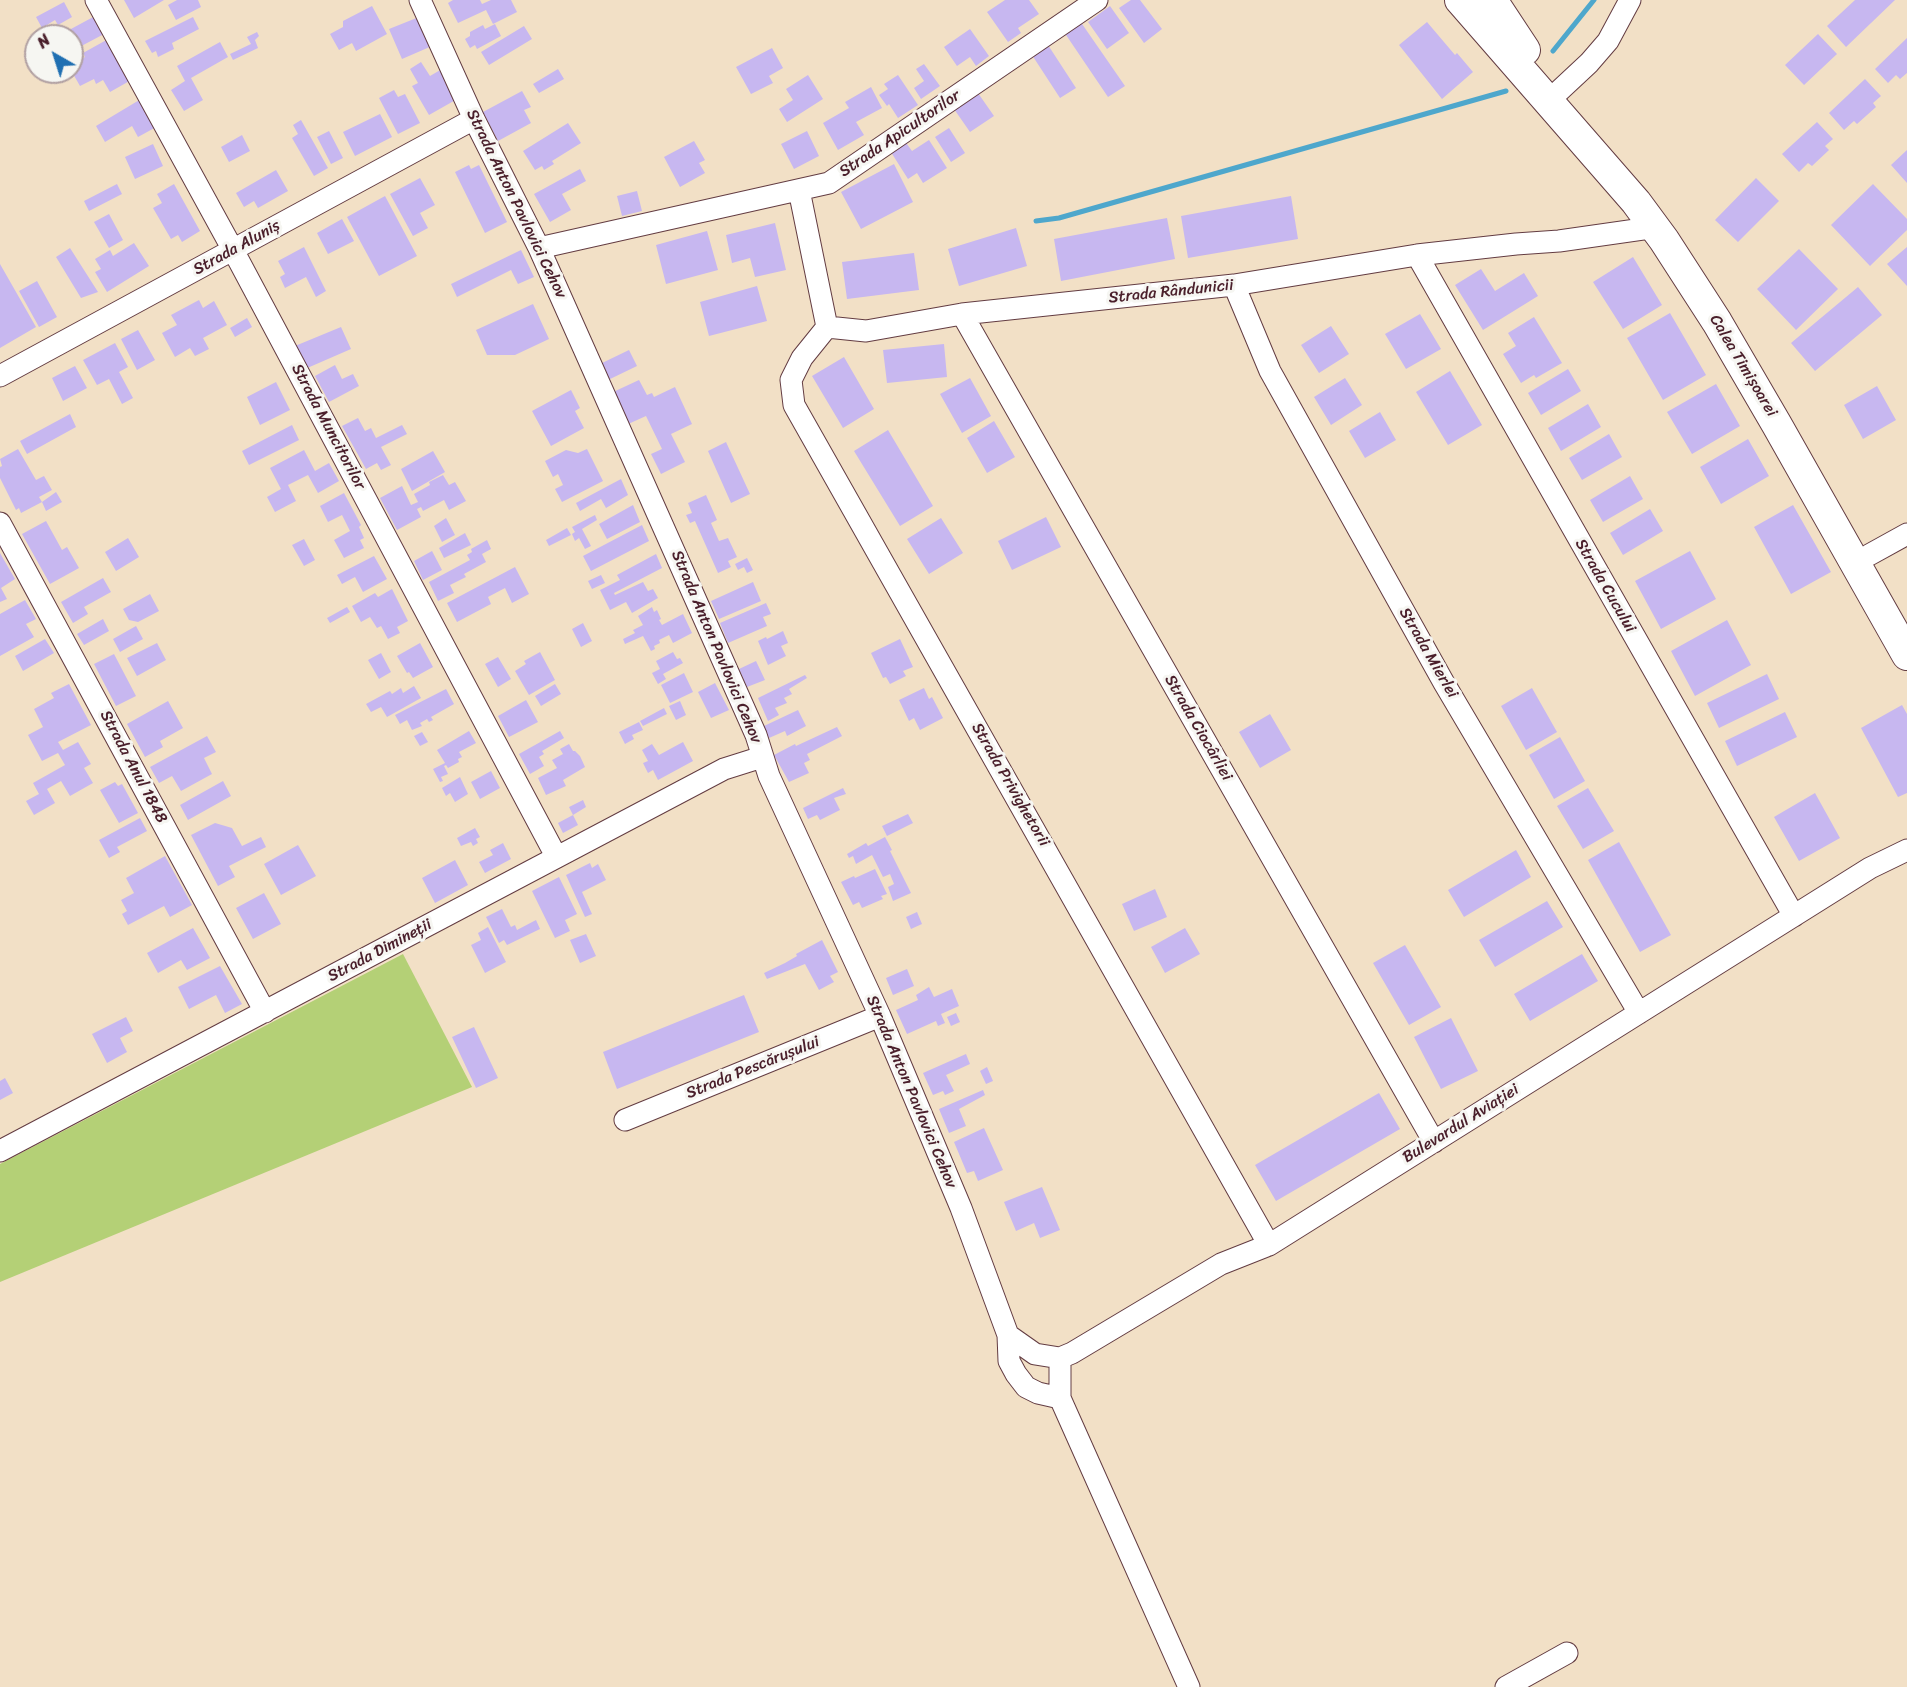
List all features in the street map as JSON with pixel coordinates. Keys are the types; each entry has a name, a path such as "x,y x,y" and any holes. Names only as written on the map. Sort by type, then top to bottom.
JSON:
{"main road":[{"path":"1460,0 1553,95"},
{"path":"1492,0 1553,95"},
{"name":"Calea Timișoarei","path":"1553,95 1636,202 1696,288 1907,655"},
{"name":"Calea Timișoarei","path":"1553,95 1648,193 1677,230 1716,289 1907,622"}],"street":[{"name":"Strada Muncitorilor","path":"96,0 233,250 556,856"},
{"name":"Strada Anton Pavlovici Cehov","path":"420,0 474,119 539,248 756,735 769,776 880,1016 961,1208 1008,1335 1009,1361 1026,1387 1038,1393 1060,1398"},
{"name":"Strada Apicultorilor","path":"539,248 829,183 1097,0"},
{"path":"1553,95 1589,63 1608,41 1630,0"},
{"name":"Strada Aluniș","path":"0,376 474,119"},
{"path":"799,190 827,327"},
{"name":"Strada Rândunicii","path":"827,327 866,331 962,314 1234,285 1417,255 1559,241 1643,229 1653,225"},
{"name":"Strada Cucului","path":"1417,255 1794,916"},
{"name":"Strada Mierlei","path":"1234,285 1270,371 1444,682 1639,1013"},
{"name":"Strada Ciocârliei","path":"962,314 1434,1142"},
{"name":"Strada Privighetorii","path":"827,327 802,358 791,380 794,405 1269,1245"},
{"name":"Strada Anul 1848","path":"0,523 265,1012"},
{"path":"1869,555 1907,534"},
{"name":"Strada Dimineții","path":"0,1151 724,769 762,757"},
{"name":"Bulevardul Aviației","path":"1060,1358 1221,1264 1269,1245 1870,868 1907,850"},
{"name":"Strada Pescărușului","path":"625,1120 880,1016"},
{"path":"1008,1335 1035,1354 1060,1358 1060,1398 1189,1687"},
{"path":"1506,1687 1567,1653"}],"green space":[{"path":"403,954 472,1087 0,1282 0,1164"}],"building":[{"path":"124,0 164,0 134,18"},
{"path":"177,0 198,0 201,7 176,20 168,5"},
{"path":"453,0 480,0 482,4 491,0 511,0 517,12 493,24 486,10 458,23 448,3"},
{"path":"1005,0 1029,0 1039,14 1018,28 1021,33 1008,42 987,12"},
{"path":"1131,0 1140,0 1162,29 1144,43 1119,8"},
{"path":"1855,0 1895,0 1846,47 1827,26"},
{"path":"64,2 72,17 60,24 55,20 48,24 40,24 36,17"},
{"path":"372,6 387,34 356,51 352,43 339,50 330,34 343,27 343,21"},
{"path":"1110,6 1129,33 1107,49 1088,22"},
{"path":"95,16 104,34 84,45 84,24 80,24"},
{"path":"193,17 199,29 172,43 174,49 158,57 156,51 152,53 145,41"},
{"path":"419,17 432,46 402,59 389,29"},
{"path":"1080,21 1125,86 1108,97 1064,32"},
{"path":"1427,22 1473,72 1442,99 1399,45"},
{"path":"495,24 501,36 477,49 475,45 470,48 465,39 470,36 470,32 483,25 485,29"},
{"path":"524,26 532,39 489,65 481,52"},
{"path":"970,29 989,56 976,66 970,57 957,66 944,47"},
{"path":"257,32 259,36 255,40 258,48 233,60 230,54 251,44 247,37"},
{"path":"1818,34 1837,54 1804,85 1785,65"},
{"path":"110,38 133,79 110,92 103,80 96,84 94,79 84,84 84,52"},
{"path":"1907,38 1907,73 1900,79 1896,75 1888,83 1875,69"},
{"path":"220,42 228,57 191,78 203,100 184,111 171,90 185,81 177,66"},
{"path":"1048,45 1076,88 1060,98 1032,55"},
{"path":"772,48 783,68 769,76 773,83 751,94 736,67"},
{"path":"421,62 430,76 442,69 459,98 429,115 412,86 418,83 410,69"},
{"path":"924,64 940,86 921,99 914,88 924,81 916,69"},
{"path":"558,69 564,79 539,93 533,84"},
{"path":"808,75 823,99 787,122 779,109 793,100 786,89"},
{"path":"898,75 918,105 898,118 889,104 887,106 879,95 888,89 884,84"},
{"path":"1865,79 1881,96 1873,103 1876,107 1857,124 1854,121 1844,130 1829,113"},
{"path":"871,87 882,108 856,122 864,135 838,150 823,123 849,108 845,102"},
{"path":"394,90 398,97 405,94 420,123 398,134 379,98"},
{"path":"522,91 531,107 524,110 531,123 498,141 483,112"},
{"path":"978,93 994,116 970,132 954,109"},
{"path":"141,99 158,126 138,137 132,126 105,142 96,126"},
{"path":"380,114 392,137 355,156 343,132"},
{"path":"301,120 328,168 314,176 292,138 298,134 293,125"},
{"path":"1817,122 1833,139 1825,146 1829,150 1812,166 1808,163 1799,172 1782,154"},
{"path":"568,123 581,143 552,161 554,164 544,170 542,166 535,170 523,151"},
{"path":"949,128 965,153 951,162 935,137"},
{"path":"329,131 343,158 331,164 317,137"},
{"path":"807,131 819,156 794,169 781,144"},
{"path":"242,135 250,151 229,162 221,147"},
{"path":"904,140 912,151 929,140 947,168 923,183 917,173 908,179 889,149"},
{"path":"694,141 705,160 699,163 705,173 680,187 664,157"},
{"path":"153,144 163,166 135,179 125,157"},
{"path":"1907,150 1907,183 1891,165"},
{"path":"894,164 913,202 861,229 841,192"},
{"path":"469,165 471,169 479,165 507,222 485,233 455,172"},
{"path":"580,169 586,181 562,194 571,210 550,222 534,194"},
{"path":"276,170 288,191 258,208 254,201 244,207 236,193"},
{"path":"420,178 435,205 420,213 428,228 413,236 390,194"},
{"path":"1756,178 1779,201 1738,242 1715,220"},
{"path":"117,184 122,194 89,211 84,201"},
{"path":"174,184 200,231 182,242 178,235 171,239 153,208 162,203 157,194"},
{"path":"1873,184 1907,219 1907,230 1870,266 1831,225"},
{"path":"637,191 642,211 622,216 617,196"},
{"path":"385,196 417,256 379,276 347,217"},
{"path":"1291,196 1298,239 1188,258 1181,216"},
{"path":"109,214 123,240 109,248 94,222"},
{"path":"1167,218 1175,259 1061,281 1054,239"},
{"path":"342,219 354,241 328,254 317,233"},
{"path":"775,223 786,270 755,277 750,258 732,263 726,235"},
{"path":"1016,228 1027,266 959,286 948,249"},
{"path":"707,231 718,270 666,284 656,245"},
{"path":"134,243 149,266 107,292 95,272 101,269 95,259 110,250 113,256"},
{"path":"304,247 326,291 316,297 306,277 285,288 280,277 285,274 278,261"},
{"path":"1907,247 1907,286 1887,264"},
{"path":"70,248 98,292 81,298 56,257"},
{"path":"1799,249 1838,289 1796,330 1757,289"},
{"path":"521,250 534,277 518,284 511,270 457,297 451,284"},
{"path":"914,253 919,290 847,299 842,262"},
{"path":"1633,257 1662,305 1623,329 1593,282"},
{"path":"0,264 36,327 0,348"},
{"path":"1481,269 1495,291 1524,273 1538,296 1483,330 1455,285"},
{"path":"37,281 57,317 39,327 19,291"},
{"path":"757,286 767,321 709,336 700,302"},
{"path":"1858,287 1882,315 1815,371 1791,343"},
{"path":"199,300 203,308 214,301 227,325 203,338 209,349 195,356 190,348 175,357 162,333 177,325 171,315"},
{"path":"533,304 549,339 515,355 487,355 476,330"},
{"path":"1670,313 1706,375 1663,400 1627,338"},
{"path":"1420,314 1441,349 1406,369 1385,334"},
{"path":"1534,317 1562,363 1536,378 1534,375 1521,383 1503,354 1516,346 1508,333"},
{"path":"247,318 252,327 235,337 230,328"},
{"path":"1331,326 1349,354 1319,373 1301,345"},
{"path":"341,327 351,349 305,369 295,346"},
{"path":"138,330 155,360 137,370 121,339"},
{"path":"115,343 128,367 119,372 133,398 122,404 109,379 97,385 83,360"},
{"path":"944,344 947,377 887,383 883,350"},
{"path":"629,350 637,366 608,380 600,364"},
{"path":"844,357 874,409 843,428 812,376"},
{"path":"335,365 342,379 353,374 359,386 329,402 315,376"},
{"path":"75,366 87,388 63,401 52,378"},
{"path":"1568,369 1581,391 1541,415 1528,393"},
{"path":"1450,371 1482,425 1448,445 1416,392"},
{"path":"970,378 991,416 962,433 940,394"},
{"path":"1345,378 1362,405 1331,425 1314,397"},
{"path":"639,380 647,395 652,393 654,397 675,387 692,424 671,434 685,462 661,474 651,454 662,449 646,416 626,425 611,393"},
{"path":"276,382 290,410 260,425 247,397"},
{"path":"1716,384 1740,426 1692,454 1667,412"},
{"path":"1877,386 1896,420 1863,439 1844,405"},
{"path":"571,390 580,408 575,411 584,428 551,446 532,411"},
{"path":"1588,404 1601,427 1561,451 1548,428"},
{"path":"1380,412 1396,440 1365,458 1349,431"},
{"path":"70,414 76,427 27,454 20,441"},
{"path":"358,418 365,431 371,428 376,438 402,425 407,434 381,447 391,465 381,470 377,463 366,469 342,426"},
{"path":"994,421 1015,457 987,473 967,438"},
{"path":"292,425 299,440 249,465 242,451"},
{"path":"888,430 933,506 900,526 854,451"},
{"path":"1609,434 1622,457 1582,480 1569,458"},
{"path":"1748,439 1769,476 1721,504 1700,467"},
{"path":"726,442 750,494 731,503 708,451"},
{"path":"18,449 36,480 44,476 52,490 39,497 42,502 21,513 19,508 16,510 0,478 0,467 2,466 0,459"},
{"path":"587,449 603,481 562,502 555,489 563,485 558,474 553,477 545,461 566,450 578,453"},
{"path":"304,450 315,471 329,463 339,481 318,493 308,475 288,485 296,501 275,512 267,497 281,489 270,468"},
{"path":"433,451 445,472 412,491 401,469"},
{"path":"443,475 449,485 455,482 466,501 449,510 444,500 423,511 421,507 417,509 421,517 397,530 380,498 402,486 411,505 418,502 414,494 430,485 429,482"},
{"path":"1630,476 1643,499 1603,522 1590,500"},
{"path":"621,479 628,495 606,508 601,499 580,511 576,503"},
{"path":"56,492 62,502 46,511 42,502"},
{"path":"344,493 361,525 359,527 364,538 360,540 364,548 344,558 334,540 350,531 342,515 328,522 320,506"},
{"path":"706,495 717,520 711,523 719,541 728,538 737,557 728,561 731,567 718,573 695,521 690,523 686,515 692,513 688,503"},
{"path":"633,505 640,522 607,539 599,524"},
{"path":"1793,505 1831,572 1791,594 1754,527"},
{"path":"1650,509 1663,531 1623,555 1610,533"},
{"path":"595,515 597,520 582,529 591,546 585,549 579,538 575,541 572,534 575,532 572,527"},
{"path":"1046,517 1061,547 1012,570 998,541"},
{"path":"446,518 455,535 442,542 434,526"},
{"path":"941,518 963,553 929,574 907,539"},
{"path":"46,521 62,550 67,547 79,568 50,584 22,534"},
{"path":"642,525 649,541 591,571 583,556"},
{"path":"567,528 571,535 549,546 546,540"},
{"path":"465,533 471,545 444,558 439,548"},
{"path":"128,538 139,557 116,571 105,552"},
{"path":"304,539 315,560 304,566 292,545"},
{"path":"487,540 491,549 482,554 486,562 464,574 466,577 450,585 454,593 438,601 429,582 470,560 467,555 472,552 471,549"},
{"path":"432,551 442,570 423,580 414,561"},
{"path":"1690,551 1716,599 1661,629 1635,581"},
{"path":"0,553 15,579 1,588 7,599 0,602"},
{"path":"656,554 662,568 614,593 615,595 643,582 648,591 653,589 658,598 632,613 626,602 610,610 600,590 620,580 617,575"},
{"path":"374,556 387,579 363,592 355,577 342,584 337,575"},
{"path":"747,558 753,570 747,573 744,567 738,570 735,564"},
{"path":"515,567 529,594 512,603 505,588 488,597 491,604 457,622 447,603"},
{"path":"601,575 605,583 592,589 588,581"},
{"path":"103,578 111,592 84,607 88,614 73,623 61,602"},
{"path":"753,582 761,601 719,619 711,601"},
{"path":"392,589 408,621 397,627 400,633 388,639 381,626 377,628 370,617 361,622 352,606 375,593 378,597"},
{"path":"150,594 159,611 138,622 129,620 123,609"},
{"path":"25,600 36,619 26,624 34,637 0,656 0,614"},
{"path":"766,603 771,614 763,617 767,626 728,643 720,623"},
{"path":"347,607 350,612 330,623 327,618"},
{"path":"652,607 654,612 657,610 662,625 683,614 692,633 673,643 669,635 659,640 660,643 651,651 643,636 625,644 623,639 635,633 633,630 643,625 638,616"},
{"path":"103,619 109,631 84,645 77,634"},
{"path":"1727,620 1751,665 1695,696 1671,651"},
{"path":"583,623 592,641 581,647 572,629"},
{"path":"136,626 143,639 120,652 113,639"},
{"path":"783,631 788,643 781,646 786,656 768,665 758,641"},
{"path":"45,639 54,653 23,671 15,656"},
{"path":"900,639 913,667 903,671 906,676 890,684 886,677 883,678 871,653"},
{"path":"157,643 166,660 137,676 127,658"},
{"path":"420,643 433,667 413,678 409,672 407,673 397,656"},
{"path":"540,652 555,680 529,695 515,671 526,664 524,661"},
{"path":"673,652 683,663 663,674 666,679 658,684 652,673 660,669 656,661"},
{"path":"381,653 391,672 379,679 368,660"},
{"path":"114,654 136,696 116,706 94,664"},
{"path":"498,657 511,679 498,687 485,664"},
{"path":"756,661 765,680 747,687 739,669"},
{"path":"684,673 693,692 670,703 661,685"},
{"path":"1767,674 1779,699 1719,728 1707,703"},
{"path":"805,675 807,678 789,689 792,694 784,698 787,703 775,708 779,715 768,721 758,698"},
{"path":"715,683 729,710 711,718 698,692"},
{"path":"69,684 91,725 58,742 63,750 78,742 91,764 84,768 93,783 70,796 61,781 47,789 55,803 34,815 26,801 39,794 33,783 65,765 58,753 42,761 28,735 43,727 34,709 54,698 51,693"},
{"path":"555,684 561,694 541,706 535,696"},
{"path":"414,686 421,698 387,717 381,707 371,712 366,704 390,691 392,694 401,688 403,693"},
{"path":"924,688 929,699 932,697 943,718 920,730 914,718 909,721 899,700"},
{"path":"1532,688 1557,732 1526,750 1501,706"},
{"path":"446,689 454,704 431,717 433,720 429,722 427,719 420,723 422,726 412,730 407,720 400,724 395,715"},
{"path":"526,700 538,722 509,737 498,716"},
{"path":"168,701 183,728 160,741 163,747 145,757 127,724"},
{"path":"680,701 686,715 676,720 669,706"},
{"path":"1902,705 1907,714 1907,793 1898,797 1861,728"},
{"path":"664,708 667,714 643,726 640,721"},
{"path":"798,710 806,726 787,736 785,731 769,738 764,726"},
{"path":"1785,712 1797,737 1737,766 1725,741"},
{"path":"1270,714 1291,750 1260,768 1239,732"},
{"path":"639,722 643,730 632,735 634,739 625,744 619,732"},
{"path":"837,727 842,736 807,754 810,760 804,763 809,773 789,782 774,755"},
{"path":"469,731 476,743 459,752 462,757 458,759 459,762 448,768 444,766 448,774 441,777 443,781 440,782 433,769 445,763 437,750"},
{"path":"560,731 564,738 542,751 544,754 539,757 544,766 530,774 519,754"},
{"path":"422,732 428,742 420,746 414,736"},
{"path":"207,736 216,752 204,758 212,774 181,791 172,776 159,783 150,767"},
{"path":"1560,737 1585,781 1554,799 1529,755"},
{"path":"683,742 693,761 658,780 653,770 648,773 643,763 648,761 642,750 652,744 659,755"},
{"path":"569,744 580,756 585,767 563,780 566,786 546,795 538,778 557,768 552,760 563,754 560,749"},
{"path":"491,771 500,788 480,799 471,782"},
{"path":"460,777 468,794 455,802 450,793 446,796 442,788"},
{"path":"223,781 231,796 188,820 180,805"},
{"path":"115,782 118,786 122,784 138,813 119,823 100,790"},
{"path":"843,788 846,794 834,798 840,810 820,820 817,815 808,819 803,808"},
{"path":"1588,788 1614,831 1583,849 1557,806"},
{"path":"1815,793 1840,838 1799,861 1774,817"},
{"path":"583,800 586,807 573,815 569,807"},
{"path":"908,814 913,823 887,836 882,826"},
{"path":"573,815 578,825 563,833 558,823"},
{"path":"140,818 147,831 117,847 120,852 109,858 99,840"},
{"path":"215,823 232,828 242,846 261,837 266,847 229,866 235,877 218,886 191,835"},
{"path":"475,828 480,837 476,839 478,843 473,846 471,842 461,846 457,838"},
{"path":"885,837 911,893 893,901 888,887 894,884 890,874 883,877 872,855 856,864 853,856 849,858 847,854 866,843 868,846"},
{"path":"1619,842 1671,935 1640,952 1588,860"},
{"path":"503,843 511,859 485,873 479,862 493,855 490,850"},
{"path":"298,845 316,876 281,895 264,864"},
{"path":"1516,850 1531,877 1464,917 1448,890"},
{"path":"165,856 192,905 170,917 164,906 128,925 122,914 127,911 121,900 134,893 126,878"},
{"path":"455,860 468,885 435,903 422,878"},
{"path":"590,863 592,868 598,864 606,880 582,892 592,914 585,917 566,875"},
{"path":"875,869 887,894 881,896 883,899 862,908 859,902 853,905 841,882"},
{"path":"559,877 577,914 565,920 570,931 555,938 532,891"},
{"path":"1155,889 1167,917 1134,931 1122,904"},
{"path":"264,893 281,924 253,939 236,908"},
{"path":"1547,901 1563,927 1495,967 1479,940"},
{"path":"502,909 511,927 515,925 517,930 536,920 540,929 507,945 504,940 499,943 486,917"},
{"path":"917,912 922,924 911,929 906,917"},
{"path":"488,927 506,962 485,973 471,945 481,940 478,933"},
{"path":"193,928 210,958 187,970 181,960 158,973 147,953"},
{"path":"1185,928 1200,954 1165,973 1151,947"},
{"path":"586,934 596,956 580,963 570,940"},
{"path":"822,940 838,972 830,976 834,982 819,990 805,964 767,979 764,973"},
{"path":"1405,945 1441,1007 1409,1025 1373,963"},
{"path":"1582,954 1598,981 1530,1021 1514,994"},
{"path":"220,966 242,1004 225,1013 216,995 189,1009 178,987"},
{"path":"907,969 914,986 893,995 886,978"},
{"path":"929,987 934,997 952,989 959,1006 941,1014 945,1023 938,1026 936,1021 907,1034 896,1010 918,1000 916,995"},
{"path":"744,995 759,1032 617,1089 603,1052"},
{"path":"956,1013 960,1022 951,1026 947,1017"},
{"path":"126,1017 133,1031 120,1038 127,1052 107,1063 92,1034"},
{"path":"1451,1018 1478,1071 1441,1089 1414,1037"},
{"path":"474,1027 498,1078 476,1088 452,1037"},
{"path":"966,1054 970,1064 946,1075 954,1091 945,1095 943,1091 933,1095 923,1073"},
{"path":"987,1067 993,1081 986,1084 980,1071"},
{"path":"5,1078 13,1093 0,1100 0,1081"},
{"path":"983,1090 985,1095 959,1109 966,1126 949,1133 939,1109"},
{"path":"1379,1093 1400,1129 1276,1201 1255,1165"},
{"path":"984,1128 1003,1170 978,1181 974,1171 967,1173 954,1142"},
{"path":"1042,1187 1060,1230 1040,1238 1034,1223 1016,1231 1004,1202"}],"waterway":[{"path":"1553,51 1594,0"},
{"path":"1036,221 1059,218 1506,91"}]}
